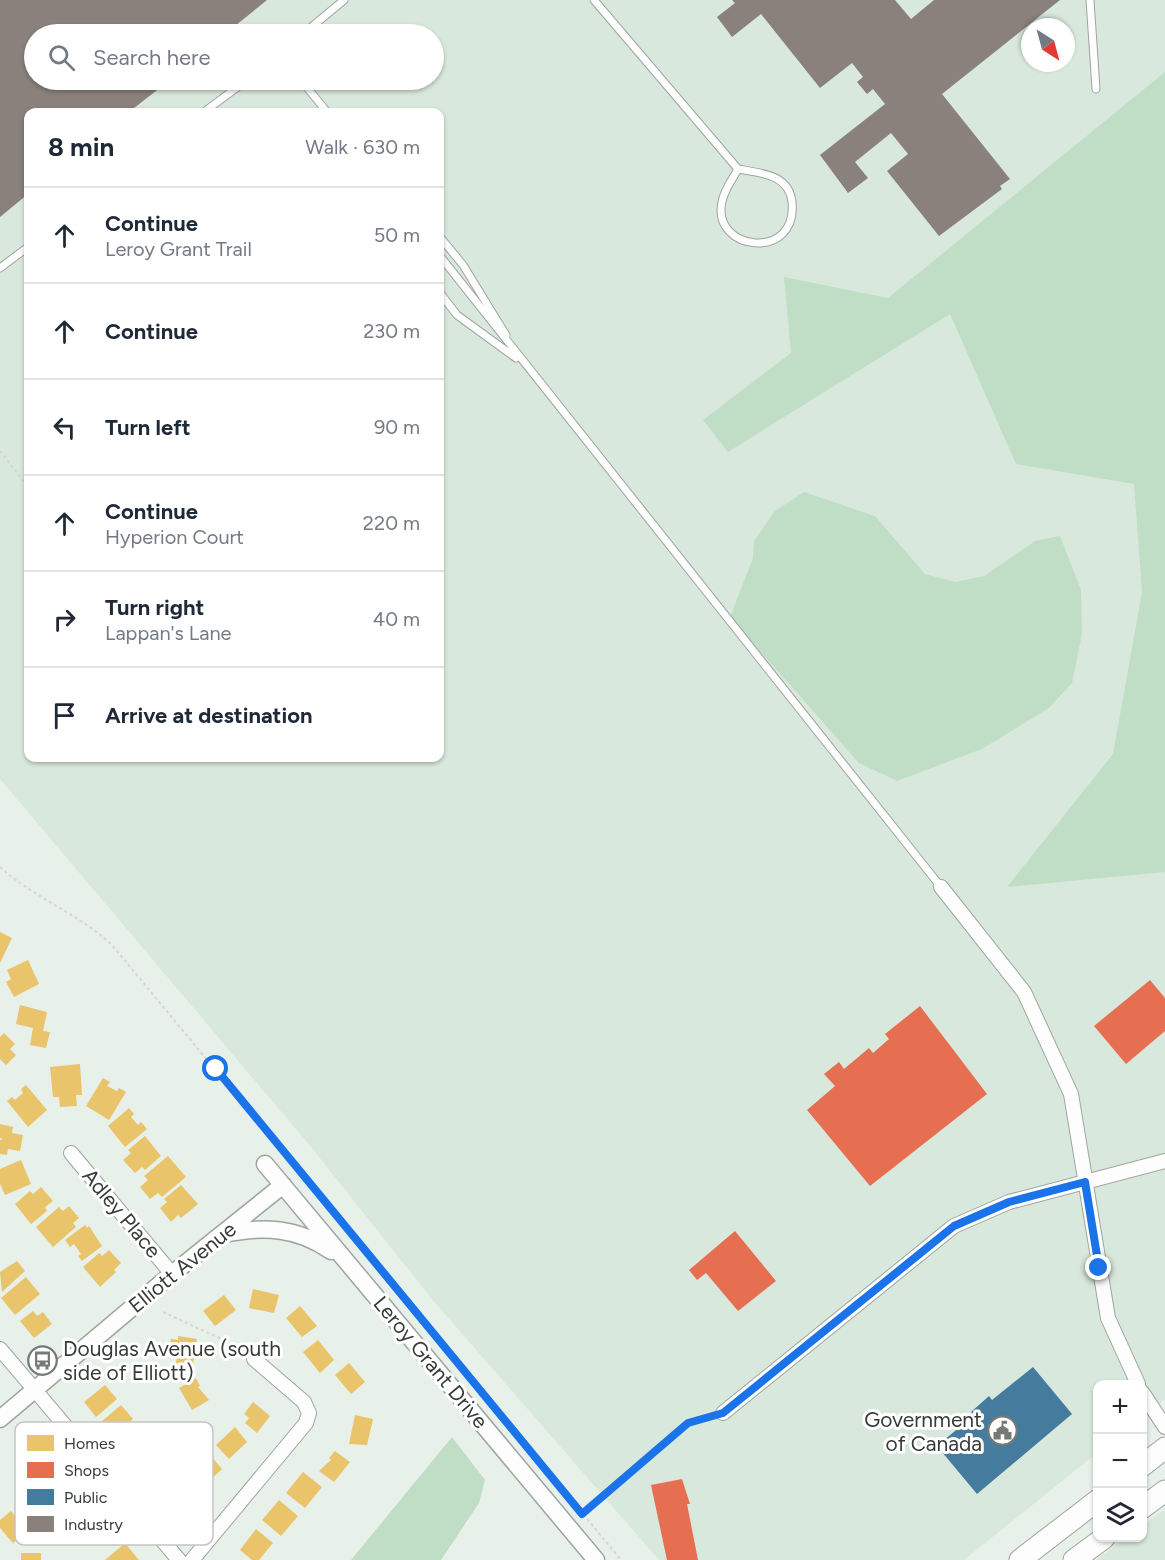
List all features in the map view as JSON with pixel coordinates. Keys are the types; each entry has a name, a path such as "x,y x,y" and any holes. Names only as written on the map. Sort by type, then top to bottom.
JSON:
{"main road":[{"path":"1147,1463 1165,1448"},
{"path":"1147,1505 1165,1491"},
{"path":"1020,1560 1093,1504"},
{"path":"1074,1560 1099,1542"}],"street":[{"path":"941,887 1024,992 1071,1094 1108,1318 1136,1380"},
{"name":"Adley Place","path":"71,1153 172,1274"},
{"path":"723,1413 954,1226 1009,1202 1165,1161"},
{"name":"Leroy Grant Drive","path":"265,1164 596,1560"},
{"name":"Elliott Avenue","path":"0,1419 172,1274 283,1185"},
{"path":"220,1235 247,1230 296,1232 322,1245 349,1265"},
{"path":"0,1349 62,1422"},
{"path":"213,1535 306,1423 309,1413 304,1402 254,1359"},
{"path":"1147,1398 1165,1427"},
{"path":"166,1545 179,1560"},
{"path":"192,1560 204,1545"}],"lane":[{"path":"315,24 344,0"},
{"path":"594,0 738,169 767,173 782,181 791,195 793,215 785,232 769,243 753,245 737,239 724,224 721,205 725,191 738,169"},
{"path":"1090,0 1096,88"},
{"path":"209,108 234,90"},
{"path":"310,90 324,108"},
{"path":"317,99 319,108"},
{"path":"444,242 463,265 523,363"},
{"path":"0,268 24,250"},
{"path":"444,261 941,887"},
{"path":"444,298 457,315"},
{"path":"444,305 523,363"}],"path":[{"path":"0,451 24,482"},
{"path":"0,867 37,894 85,922 112,945 621,1560"},
{"path":"163,1312 228,1342"},
{"path":"582,1514 688,1423 723,1413"}],"shaded area":[{"path":"0,0 1165,0 1165,1399 1147,1414 1147,1380 1093,1380 1093,1456 964,1560 659,1560 431,1298 311,1147 0,779"},
{"path":"1165,1509 1165,1560 1096,1560 1121,1542 1147,1542 1147,1522"}],"green space":[{"path":"1165,72 1165,872 1007,887 1113,754 1142,592 1134,484 1016,464 950,314 728,452 703,420 791,353 784,277 888,298"},
{"path":"804,492 875,516 925,574 955,582 984,576 1035,541 1060,536 1081,590 1082,634 1072,683 1049,708 982,749 897,781 859,763 730,617 753,558 754,541 775,511"},
{"path":"452,1437 485,1480 479,1503 441,1560 351,1560"}],"building: Homes":[{"path":"0,932 12,938 0,963"},
{"path":"28,960 39,984 14,997 6,982 11,979 7,970"},
{"path":"20,1005 47,1012 43,1031 50,1032 46,1048 30,1045 33,1028 16,1024"},
{"path":"4,1033 15,1044 10,1049 16,1055 6,1065 0,1059 0,1037"},
{"path":"80,1064 82,1095 76,1095 77,1106 60,1107 59,1097 53,1097 50,1067"},
{"path":"103,1078 110,1082 107,1086 126,1092 109,1120 86,1106"},
{"path":"26,1085 47,1110 28,1127 7,1101 12,1097 15,1100 23,1093 21,1089"},
{"path":"129,1108 134,1114 131,1117 138,1125 141,1122 147,1129 125,1147 108,1126"},
{"path":"0,1124 13,1127 12,1133 23,1135 20,1151 8,1149 7,1155 0,1154 0,1140 3,1139 0,1138"},
{"path":"145,1136 161,1156 145,1170 142,1167 135,1173 123,1160 131,1153 128,1150"},
{"path":"168,1156 186,1177 162,1197 158,1193 150,1199 140,1187 148,1180 144,1176"},
{"path":"21,1160 31,1184 5,1195 0,1184 0,1169"},
{"path":"181,1185 198,1204 181,1218 178,1215 171,1222 160,1208 167,1202 164,1199"},
{"path":"41,1187 53,1201 45,1207 47,1211 31,1224 15,1204 30,1191 33,1194"},
{"path":"69,1206 79,1218 73,1223 76,1227 53,1247 36,1227 59,1207 63,1211"},
{"path":"85,1225 87,1228 89,1226 102,1246 82,1261 78,1256 81,1254 74,1244 70,1247 65,1240"},
{"path":"109,1250 121,1263 114,1270 116,1272 100,1287 83,1267 99,1253 102,1256"},
{"path":"17,1261 25,1271 2,1292 0,1272"},
{"path":"26,1277 40,1294 15,1315 1,1298"},
{"path":"253,1289 279,1295 274,1313 249,1308"},
{"path":"224,1295 236,1310 215,1326 203,1311"},
{"path":"300,1306 317,1326 302,1337 286,1318"},
{"path":"33,1311 37,1316 43,1312 52,1324 34,1338 20,1321"},
{"path":"178,1336 197,1339 193,1365 176,1363 178,1351 169,1350 171,1339 178,1340"},
{"path":"318,1340 334,1360 320,1373 303,1352"},
{"path":"349,1363 365,1382 351,1394 335,1375"},
{"path":"196,1378 200,1386 198,1387 209,1400 192,1410 179,1388"},
{"path":"105,1385 117,1399 96,1417 84,1402"},
{"path":"253,1402 270,1416 257,1433 245,1423 249,1418 244,1414"},
{"path":"121,1405 133,1419 129,1422 101,1422"},
{"path":"355,1415 373,1419 367,1445 349,1444"},
{"path":"235,1427 247,1442 229,1459 216,1445"},
{"path":"335,1451 350,1462 334,1482 319,1471 331,1460 329,1458"},
{"path":"213,1458 222,1469 213,1478"},
{"path":"303,1472 322,1487 305,1508 286,1493"},
{"path":"279,1500 298,1516 281,1536 262,1520"},
{"path":"11,1511 15,1516 15,1541 13,1543 0,1528 0,1520"},
{"path":"256,1529 273,1543 259,1560 252,1560 240,1550"},
{"path":"123,1545 127,1545 139,1560 105,1560"},
{"path":"21,1553 41,1553 41,1560 21,1560"}],"building: Shops":[{"path":"1150,980 1165,998 1165,1031 1126,1064 1094,1026"},
{"path":"920,1006 987,1094 870,1186 807,1110 835,1086 824,1074 839,1062 844,1069 869,1048 873,1053 889,1039 885,1034"},
{"path":"735,1231 776,1281 738,1311 706,1273 697,1280 689,1270"},
{"path":"682,1479 690,1504 687,1504 698,1560 667,1560 651,1485"}],"building: Public":[{"name":"Government of Canada","path":"1033,1367 1072,1414 977,1494 937,1446 974,1415 971,1412 989,1396 992,1400"}],"building: Industry":[{"path":"0,0 267,0 237,24 24,24 24,90 157,90 134,108 24,108 24,197 0,217"},
{"path":"732,0 895,0 911,19 934,0 1060,0 1037,18 1021,18 1021,31 942,94 1010,179 1000,186 1002,189 939,236 887,171 908,154 891,133 855,162 868,178 848,193 820,155 885,104 873,89 867,94 857,82 863,77 852,63 820,88 761,14 732,37 717,17 735,3"}],"place":[{"name":"Douglas Avenue (south side of Elliott)","path":"42,1360"},
{"name":"Government of Canada","path":"1003,1431"}],"route":[{"path":"216,1069 582,1514 688,1423 723,1413 954,1226 1009,1202 1085,1182 1099,1268"}]}
